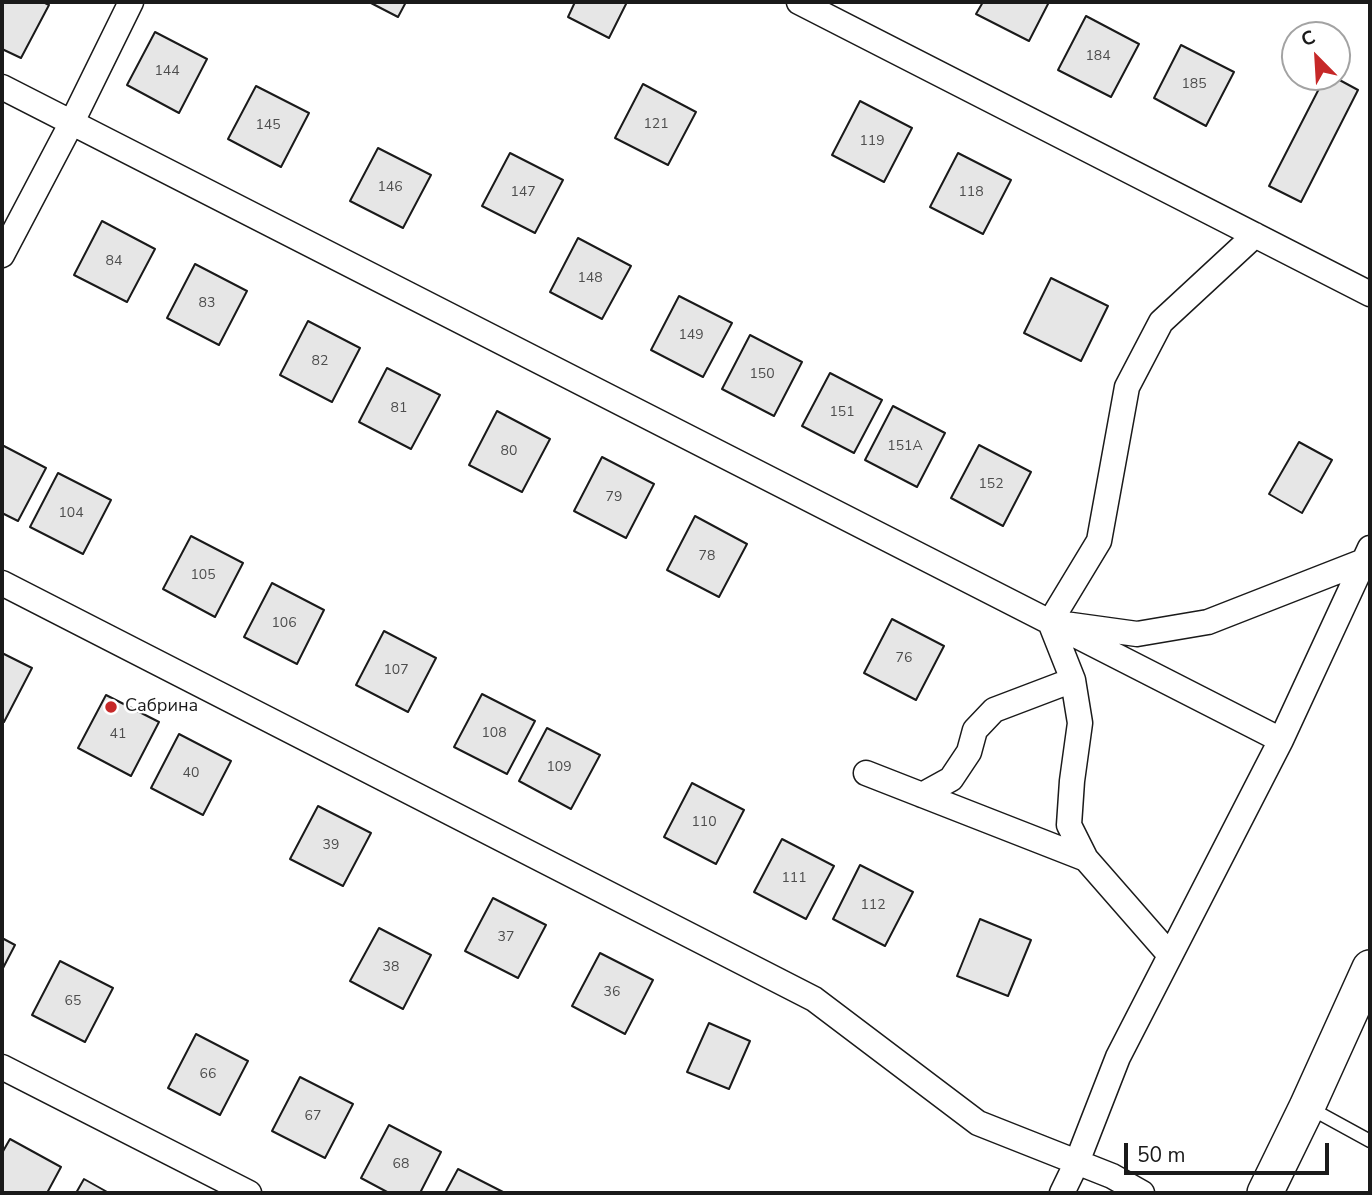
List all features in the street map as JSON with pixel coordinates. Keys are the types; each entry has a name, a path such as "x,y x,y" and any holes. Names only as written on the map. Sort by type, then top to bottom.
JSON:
{"main road":[{"path":"1265,1193 1370,968"}],"street":[{"path":"2,255 131,2"},
{"path":"799,2 1370,294"},
{"path":"2,87 1281,740"},
{"path":"1050,622 1099,541 1127,387 1144,354 1161,322 1255,236"},
{"path":"1050,622 1137,634 1208,622 1367,554"},
{"path":"1062,1193 1118,1057 1281,740 1367,554"},
{"path":"2,583 814,999 978,1123 1112,1176 1142,1193"},
{"path":"1050,622 1073,680 1080,723 1069,825 1086,859 1170,956"},
{"path":"922,795 951,779 970,752 975,730 995,710 1073,680"},
{"path":"866,773 1086,859"},
{"path":"2,1068 249,1193"}],"lane":[{"path":"1307,1107 1370,1141"}],"building":[{"path":"2,2 43,2 49,5 21,58 2,49"},
{"path":"369,2 406,2 398,17"},
{"path":"575,2 627,2 609,38 568,17"},
{"path":"983,2 1049,2 1029,41 976,14"},
{"path":"1086,16 1139,44 1111,97 1058,70"},
{"path":"155,32 207,59 179,113 127,85"},
{"path":"1181,45 1234,72 1206,126 1154,98"},
{"path":"643,84 696,112 668,165 615,138"},
{"path":"256,86 309,113 281,167 228,139"},
{"path":"1351,86 1358,90 1301,202 1269,186 1318,91 1351,91"},
{"path":"860,101 912,128 884,182 832,155"},
{"path":"378,148 431,175 403,228 350,201"},
{"path":"510,153 563,180 535,233 482,206"},
{"path":"958,153 1011,180 983,234 930,207"},
{"path":"102,221 155,249 127,302 74,275"},
{"path":"578,238 631,266 602,319 550,292"},
{"path":"195,264 247,291 219,345 167,318"},
{"path":"1051,278 1108,306 1081,361 1024,333"},
{"path":"679,296 732,323 703,377 651,350"},
{"path":"308,321 360,348 332,402 280,375"},
{"path":"750,335 802,362 774,416 722,389"},
{"path":"387,368 440,395 411,449 359,422"},
{"path":"830,373 882,400 854,453 802,426"},
{"path":"893,406 945,433 917,487 865,460"},
{"path":"497,411 550,439 522,492 469,465"},
{"path":"1299,442 1332,460 1302,513 1269,494"},
{"path":"2,445 46,468 18,521 2,513"},
{"path":"979,445 1031,472 1003,526 951,498"},
{"path":"602,457 654,484 626,538 574,511"},
{"path":"58,473 111,500 83,554 30,527"},
{"path":"695,516 747,544 719,597 667,570"},
{"path":"191,536 243,563 215,617 163,589"},
{"path":"272,583 324,610 297,664 244,637"},
{"path":"892,619 944,646 916,700 864,673"},
{"path":"384,631 436,658 408,712 356,685"},
{"path":"2,653 32,668 4,722 2,721"},
{"path":"482,694 535,721 507,774 454,747"},
{"path":"106,695 159,722 131,776 78,748"},
{"path":"547,728 600,755 571,809 519,781"},
{"path":"179,734 231,761 203,815 151,788"},
{"path":"692,783 744,810 716,864 664,837"},
{"path":"318,806 371,833 343,886 290,859"},
{"path":"782,839 834,866 806,919 754,892"},
{"path":"860,865 913,892 885,946 833,919"},
{"path":"493,898 546,925 518,978 465,951"},
{"path":"980,919 1031,940 1008,996 957,976"},
{"path":"379,928 431,955 403,1009 350,981"},
{"path":"2,938 15,945 2,970"},
{"path":"600,953 653,980 625,1034 572,1006"},
{"path":"60,961 113,988 85,1042 32,1015"},
{"path":"709,1023 750,1041 729,1089 687,1072"},
{"path":"196,1034 248,1061 220,1115 168,1088"},
{"path":"300,1077 353,1104 325,1158 272,1131"},
{"path":"389,1125 441,1152 420,1193 389,1193 361,1178"},
{"path":"10,1139 61,1167 47,1193 2,1193 2,1153"},
{"path":"458,1169 505,1193 445,1193"},
{"path":"84,1179 109,1193 76,1193"}],"place":[{"name":"Сабрина","path":"111,707"}]}
